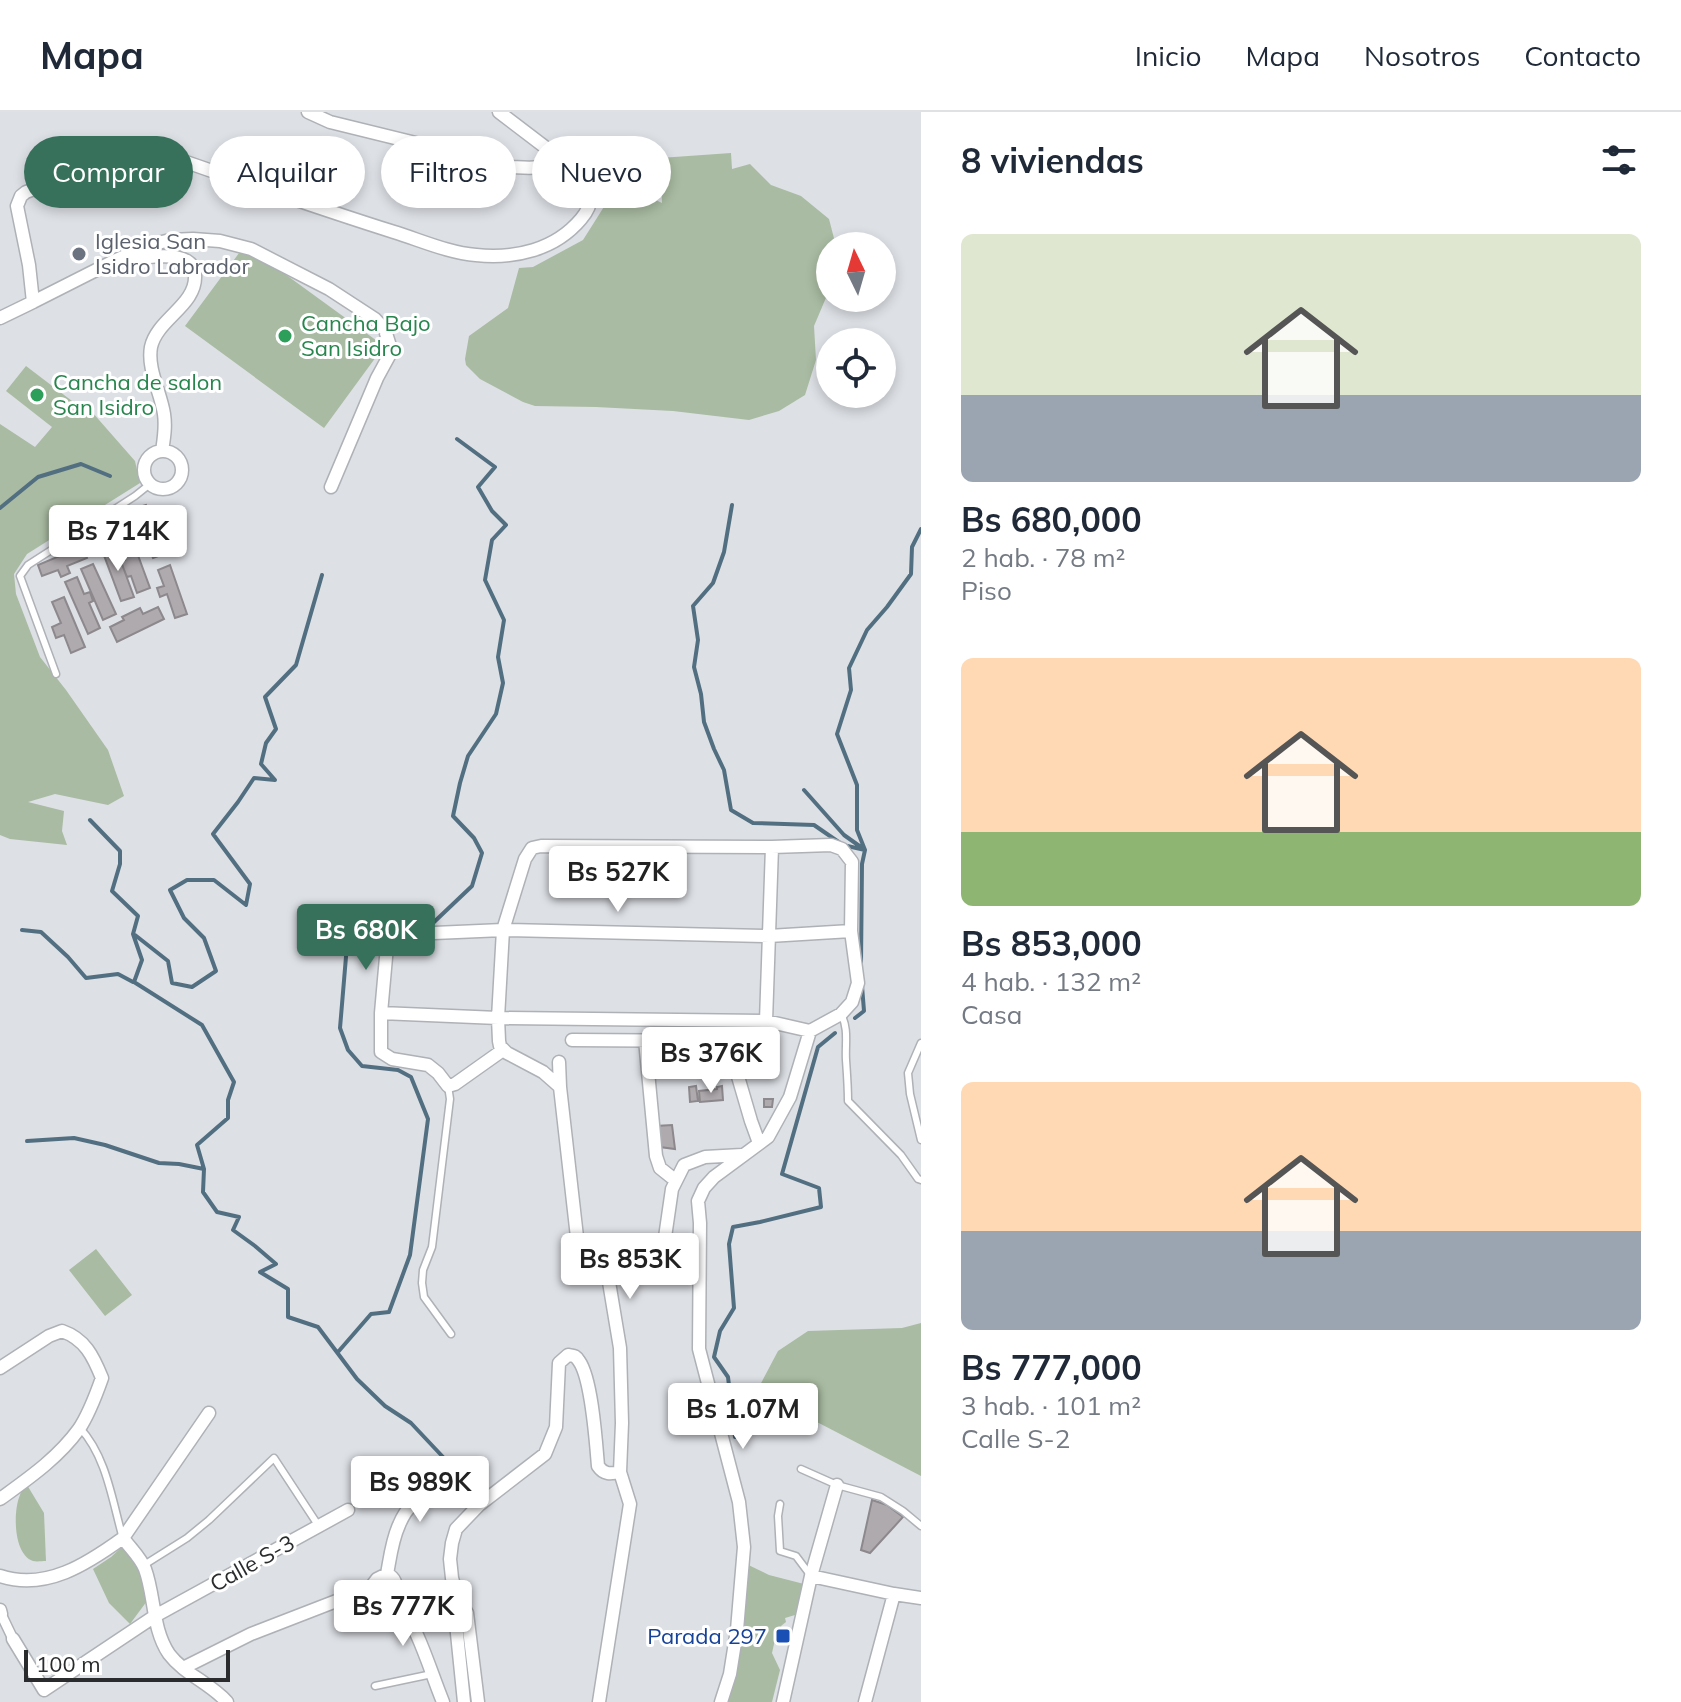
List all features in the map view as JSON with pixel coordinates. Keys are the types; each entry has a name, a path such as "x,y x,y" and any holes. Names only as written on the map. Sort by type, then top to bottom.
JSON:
{"street":[{"path":"308,112 330,122 513,167 532,168"},
{"path":"499,112 532,138"},
{"path":"33,302 18,200 26,192 70,177 124,165 171,160 186,162 313,206 475,255 530,253 561,238 588,208"},
{"path":"0,318 150,245 193,239 220,241 251,249 329,289 375,319 385,330 390,346 389,356 331,487"},
{"path":"130,254 136,258 180,258 189,263 195,272 195,284 189,296 155,337 151,348 164,413 162,451"},
{"path":"168,451 178,458 181,476 178,481 162,489 150,484 144,467 150,456 168,451"},
{"path":"381,1013 498,1018 766,1021 810,1031 841,1014 852,1002 858,983 851,931 852,862 842,849 831,845 532,848 525,859 503,930 498,1018 499,1041 503,1050 543,1072 560,1087"},
{"path":"766,1021 772,847"},
{"path":"503,1050 448,1086 428,1065 392,1059 381,1052 388,935 503,930 769,936 851,931"},
{"path":"721,1702 730,1674 737,1630 744,1547 739,1502 699,1349 698,1201 714,1177 768,1137 790,1097 810,1031"},
{"path":"572,1040 720,1041 732,1056 759,1143"},
{"path":"645,1040 656,1156 660,1168 675,1180"},
{"path":"559,1062 577,1237 588,1254 656,1253 664,1244 672,1189 684,1165 696,1159 742,1155"},
{"path":"599,1702 630,1504 620,1472 620,1348 609,1282 610,1255"},
{"path":"0,1368 62,1331 83,1343 94,1358 102,1378 80,1428 48,1463 0,1499"},
{"path":"478,1702 467,1613 458,1599 452,1578 452,1543 456,1529 479,1505 545,1454 556,1427 559,1363 568,1355 579,1360 584,1371 598,1466 606,1473 620,1472"},
{"path":"0,1576 27,1581 52,1578 93,1560 123,1538 209,1413"},
{"path":"783,1702 811,1576 837,1485"},
{"path":"387,1574 397,1528 406,1512 419,1499 433,1491 448,1489 462,1492 479,1505"},
{"name":"Calle S-3","path":"43,1696 155,1616 348,1510"},
{"path":"123,1538 144,1565 158,1629 169,1653 183,1668 227,1702"},
{"path":"183,1668 251,1634 371,1587 387,1574 396,1582 398,1606 416,1633 443,1702"},
{"path":"811,1576 921,1598"},
{"path":"865,1702 894,1594"},
{"path":"458,1599 455,1614 464,1702"},
{"path":"1,1612 43,1696"}],"lane":[{"path":"56,674 20,576 28,565 150,484"},
{"path":"841,1014 847,1034 848,1101 921,1180"},
{"path":"921,1043 908,1073 921,1140"},
{"path":"448,1086 450,1099 432,1247 423,1270 422,1283 424,1297 451,1334"},
{"path":"80,1428 93,1445 102,1466 123,1538"},
{"path":"144,1565 209,1520 274,1458 318,1527"},
{"path":"801,1469 837,1485 881,1497 921,1526"},
{"path":"780,1504 780,1551 796,1556 811,1576"},
{"path":"375,1686 432,1674"}],"green space":[{"path":"731,153 732,169 750,164 771,185 801,196 829,219 832,232 816,232 816,312 820,312 814,326 816,360 805,395 779,411 749,420 673,411 535,406 480,379 466,365 469,336 508,308 519,268 533,267 583,240 603,208 671,208 671,157"},
{"name":"Cancha Bajo San Isidro","path":"245,245 384,346 324,428 185,326"},
{"path":"26,366 72,401 67,409 74,401 92,412 135,461 140,483 27,554 14,574 16,594 40,657 108,750 124,796 108,805 55,794 28,802 64,811 62,831 67,845 10,839 0,835 0,424 35,447 52,427 6,391"},
{"path":"96,1249 132,1295 105,1316 69,1270"},
{"path":"921,1323 921,1476 815,1421 813,1405 796,1391 759,1387 778,1351 808,1331 902,1328"},
{"path":"27,1485 44,1513 46,1561 33,1561 26,1557 18,1541 16,1511"},
{"path":"123,1546 144,1567 147,1601 130,1624 109,1603 93,1569"},
{"path":"738,1560 769,1575 804,1584 795,1615 785,1618 786,1622 781,1626 783,1630 776,1635 772,1653 780,1670 772,1702 724,1702"}],"building":[{"path":"146,505 164,554 153,558 145,538 136,541 132,529 140,526 133,509"},
{"path":"132,539 150,588 137,593 131,576 127,577 121,562 125,560 119,544"},
{"path":"115,545 134,597 121,601 102,550"},
{"path":"83,546 87,558 67,566 70,573 61,577 58,570 42,576 38,565"},
{"path":"93,564 116,614 103,620 81,569"},
{"path":"170,565 187,614 175,618 167,594 160,597 157,588 164,586 158,570"},
{"path":"77,577 84,594 90,592 93,601 89,603 100,628 88,634 65,582"},
{"path":"64,597 85,647 71,653 64,635 56,638 52,627 61,623 52,602"},
{"path":"158,607 164,619 117,642 110,627 140,608 143,614"},
{"path":"674,1051 684,1051 685,1060 673,1059"},
{"path":"684,1051 703,1052 702,1059 695,1060 696,1075 689,1076"},
{"path":"696,1086 698,1101 690,1102 689,1087"},
{"path":"722,1086 723,1100 700,1102 699,1091"},
{"path":"764,1099 773,1099 772,1107 764,1107"},
{"path":"672,1125 675,1149 660,1147 656,1126"},
{"path":"872,1500 887,1505 903,1517 870,1553 861,1550"}],"waterway":[{"path":"338,1352 371,1314 389,1312 410,1255 428,1119 411,1077 398,1070 362,1066 348,1050 340,1028 348,933 357,927 433,923 472,886 482,853 474,838 453,816 468,756 496,714 503,683 498,657 504,620 485,580 492,540 506,525 492,511 478,487 495,467 457,439"},
{"path":"0,508 38,477 81,464 110,476"},
{"path":"732,505 724,552 713,583 693,606 698,640 694,667 704,722 724,770 731,810 753,823 814,825 843,845 865,850"},
{"path":"865,850 857,830 857,785 837,734 851,690 849,668 867,630 911,574 912,547 921,529"},
{"path":"135,935 168,961 172,983 192,987 216,971 204,938 184,918 170,890 187,880 214,880 246,905 250,884 213,834 254,778 275,780 261,764 266,743 276,729 265,697 296,665 322,575"},
{"path":"804,790 844,835 865,850 862,864 861,962"},
{"path":"90,820 120,851 120,864 112,891 138,916 133,934 142,960 134,982 202,1025 234,1082 228,1100 228,1118 197,1145 204,1169 203,1192 217,1212 239,1217 233,1230 276,1264 260,1272 288,1289 288,1317 318,1327 357,1379 385,1406 411,1423 443,1457 453,1473"},
{"path":"22,930 41,932 86,978 118,974 133,982"},
{"path":"855,1018 864,1011 862,986"},
{"path":"735,1437 728,1377 714,1357 720,1331 734,1308 729,1244 733,1227 821,1207 819,1188 782,1174 818,1047 835,1033"},
{"path":"27,1141 74,1138 159,1163 204,1169"}],"place":[{"name":"Iglesia San Isidro Labrador","path":"79,254"},
{"name":"Cancha Bajo San Isidro","path":"285,336"},
{"name":"Cancha de salon San Isidro","path":"37,395"},
{"name":"Parada 297","path":"783,1636"}]}
